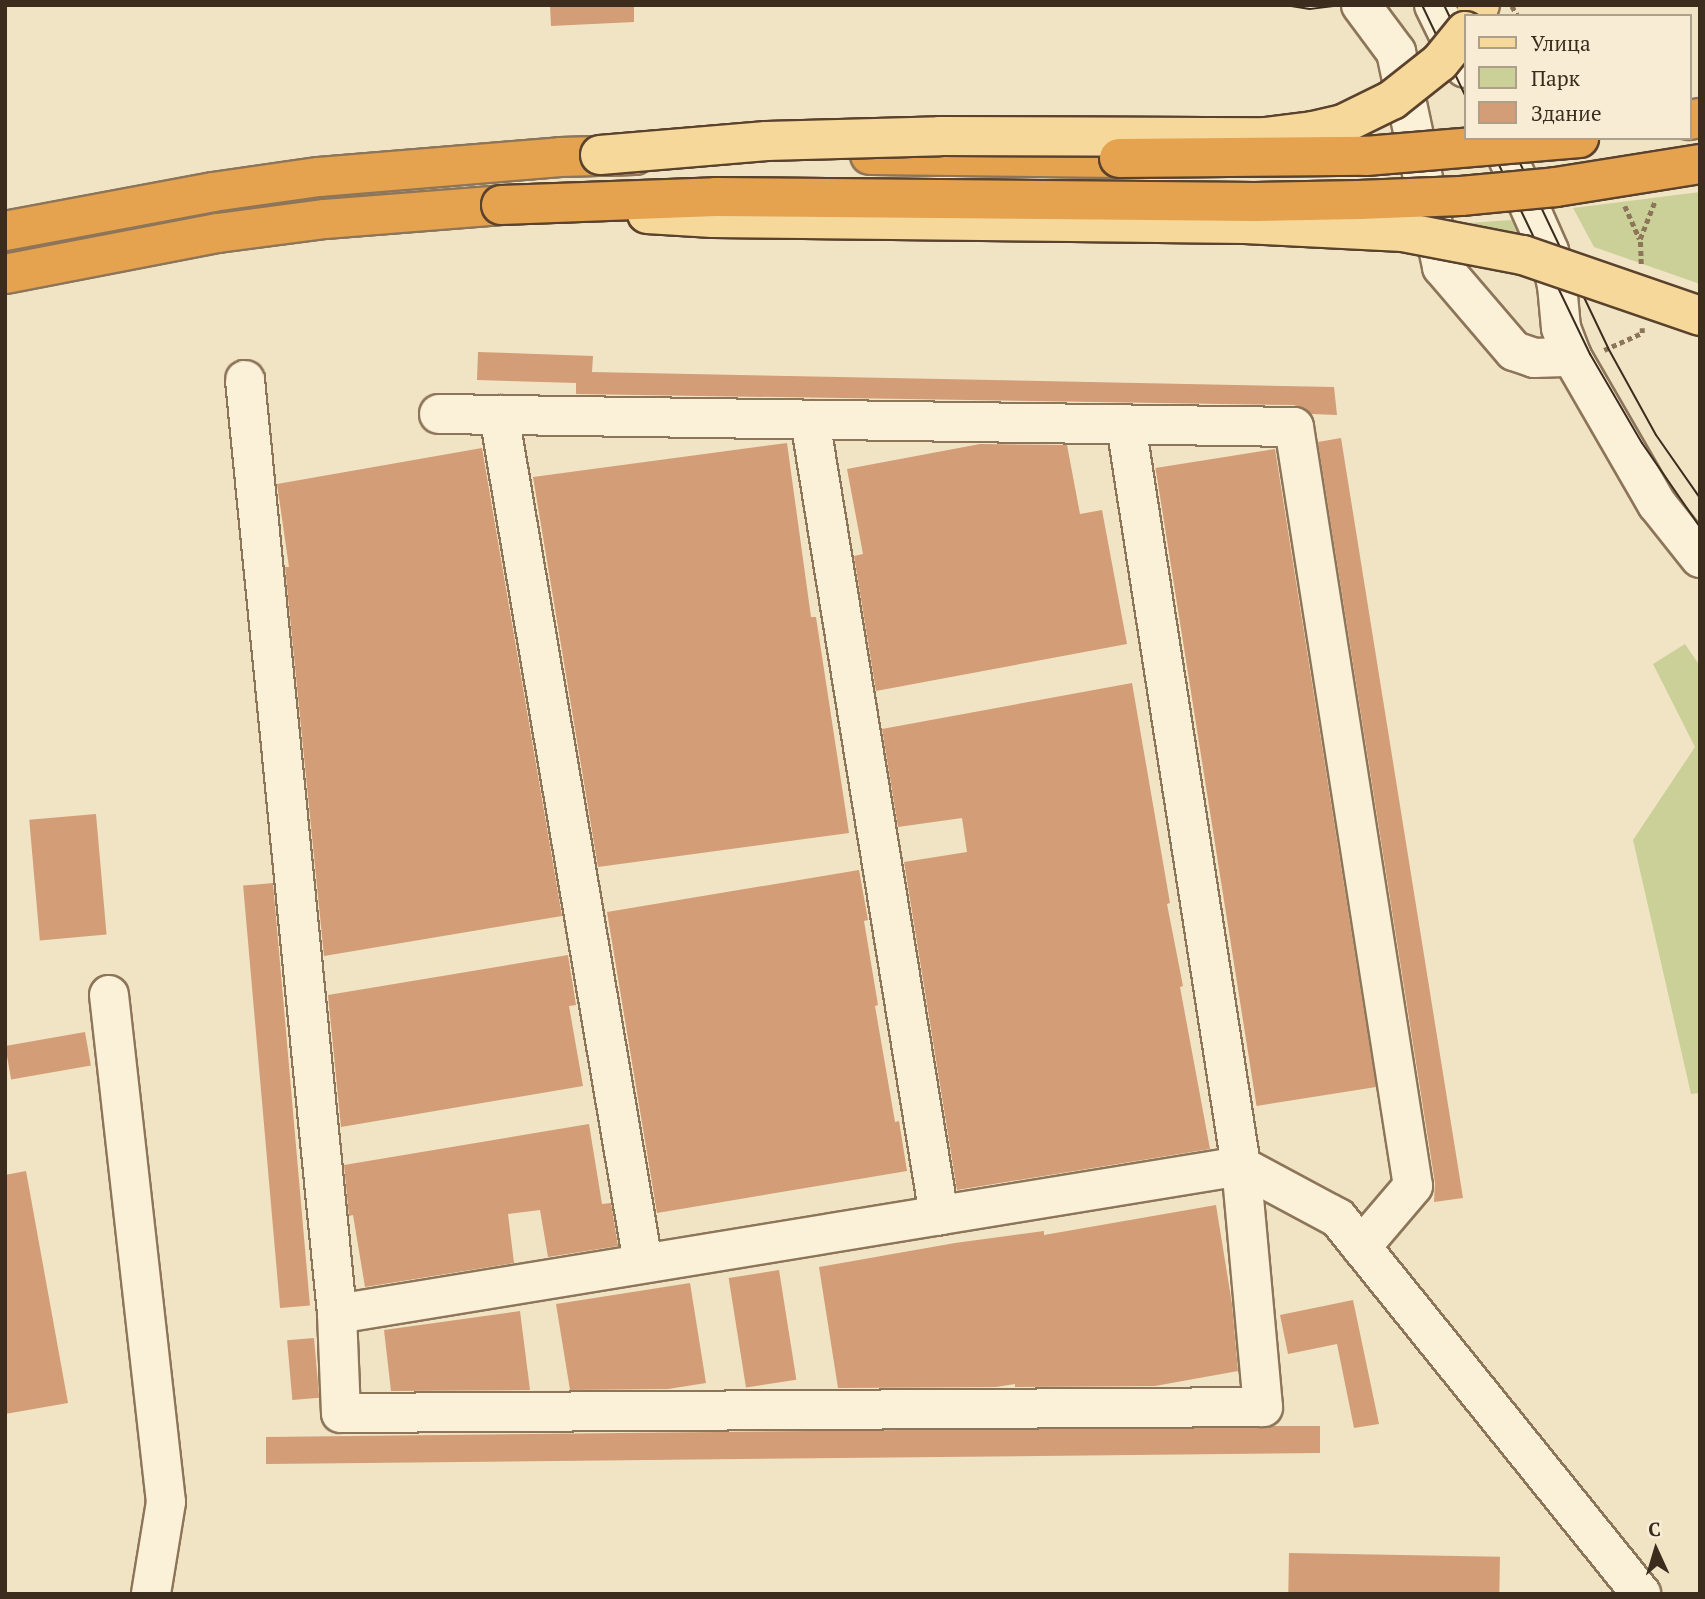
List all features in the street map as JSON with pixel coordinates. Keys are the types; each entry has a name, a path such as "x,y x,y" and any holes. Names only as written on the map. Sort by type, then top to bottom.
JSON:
{"highway":[{"path":"5,231 213,192 319,177 600,155 1257,159 1449,150 1557,140"},
{"path":"5,274 218,233 325,219 501,205 716,197 1255,202 1359,200 1461,196 1556,187 1700,164"}],"main road":[{"path":"600,155 766,141 940,136 1265,137 1313,131 1343,124 1392,100 1440,62 1464,32"},
{"path":"501,205 713,218 1245,224 1403,232 1523,255 1700,316"}],"lane":[{"path":"1361,5 1396,52 1441,267 1514,351 1534,358 1572,357"},
{"path":"1434,5 1464,66"},
{"path":"1500,140 1549,251 1557,285 1561,328 1572,357 1657,504 1700,558"},
{"path":"245,380 337,1314 341,1413 1263,1407 1241,1166 1126,425"},
{"path":"439,414 1294,427 1413,1186 1361,1247"},
{"path":"499,415 643,1263"},
{"path":"810,420 939,1216"},
{"path":"109,995 166,1502 151,1594"},
{"path":"337,1314 1241,1166 1338,1218 1641,1594"}],"green space":[{"path":"1700,192 1700,284 1594,247 1573,208"},
{"path":"1540,218 1550,242 1468,223"},
{"path":"1685,644 1700,666 1700,1093 1691,1094 1633,840 1695,747 1653,664"}],"building":[{"path":"550,5 634,5 634,22 551,26"},
{"path":"478,352 593,356 592,372 1334,387 1337,415 1312,414 1294,405 576,394 576,383 477,380"},
{"path":"1341,438 1463,1198 1434,1202 1435,1183 1318,442"},
{"path":"787,443 811,617 816,617 849,833 598,867 533,477"},
{"path":"980,444 1067,445 1080,514 1102,510 1127,644 876,691 854,556 863,554 847,469"},
{"path":"482,448 562,916 324,956 285,567 289,567 277,484"},
{"path":"1275,449 1376,1087 1257,1106 1155,468"},
{"path":"1132,683 1170,903 1167,904 1183,986 1180,987 1210,1149 957,1190 904,862 967,852 962,818 898,827 882,729"},
{"path":"96,814 107,935 40,940 29,820"},
{"path":"859,870 868,920 864,921 878,1005 875,1006 895,1122 899,1121 907,1171 657,1213 607,912"},
{"path":"273,883 310,1305 280,1308 243,886"},
{"path":"568,955 576,1005 569,1006 583,1086 341,1127 328,995"},
{"path":"85,1032 91,1065 11,1080 5,1046"},
{"path":"589,1124 602,1204 611,1203 618,1246 548,1257 540,1210 508,1214 514,1263 365,1287 353,1215 349,1216 344,1165"},
{"path":"26,1171 68,1403 5,1414 5,1175"},
{"path":"1216,1205 1232,1304 1238,1371 1155,1386 1015,1387 1015,1384 996,1387 838,1388 819,1267 955,1243 1044,1231 1044,1235"},
{"path":"779,1270 796,1380 746,1388 729,1278"},
{"path":"690,1283 706,1383 668,1389 570,1390 556,1304"},
{"path":"1353,1300 1379,1424 1354,1428 1337,1344 1288,1354 1280,1315"},
{"path":"520,1311 530,1390 391,1391 384,1330"},
{"path":"314,1338 319,1398 292,1400 287,1340"},
{"path":"1320,1426 1320,1453 266,1464 266,1437"},
{"path":"1289,1553 1500,1557 1499,1594 1288,1594"}],"tram line":[{"path":"1285,5 1310,9 1341,5"},
{"path":"1422,5 1464,93"},
{"path":"1444,5 1464,47"},
{"path":"1487,140 1590,354 1642,443 1700,527"},
{"path":"1509,140 1608,348 1656,435 1700,498"}]}
